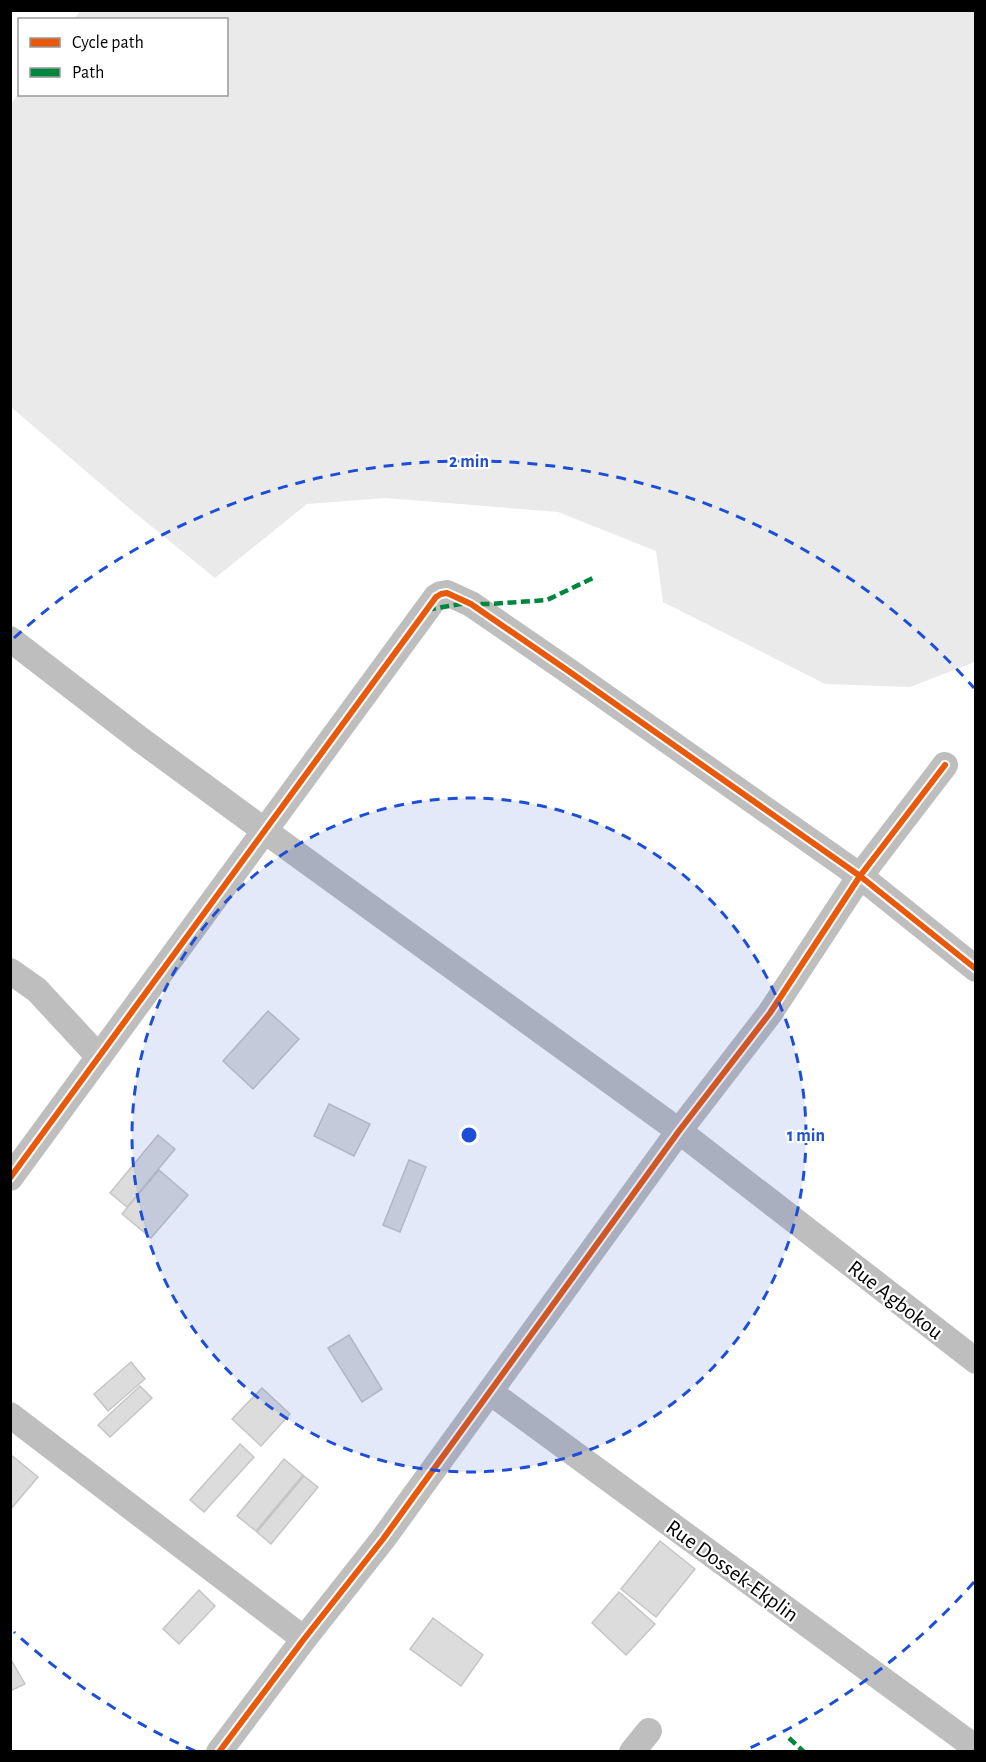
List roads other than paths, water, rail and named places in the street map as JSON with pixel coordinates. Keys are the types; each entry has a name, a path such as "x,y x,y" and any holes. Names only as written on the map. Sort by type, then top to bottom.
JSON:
{"street":[{"path":"10,1178 436,597 441,594 447,593 471,604 860,876 975,969"},
{"name":"Rue Agbokou","path":"10,639 141,740 679,1131 975,1360"},
{"path":"219,1752 383,1539 679,1131 770,1013 860,876 945,765"},
{"path":"10,971 37,990 99,1057"},
{"name":"Rue Dossek-Ekplin","path":"490,1392 975,1749"},
{"path":"10,1415 304,1639"},
{"path":"632,1752 649,1731"}]}
